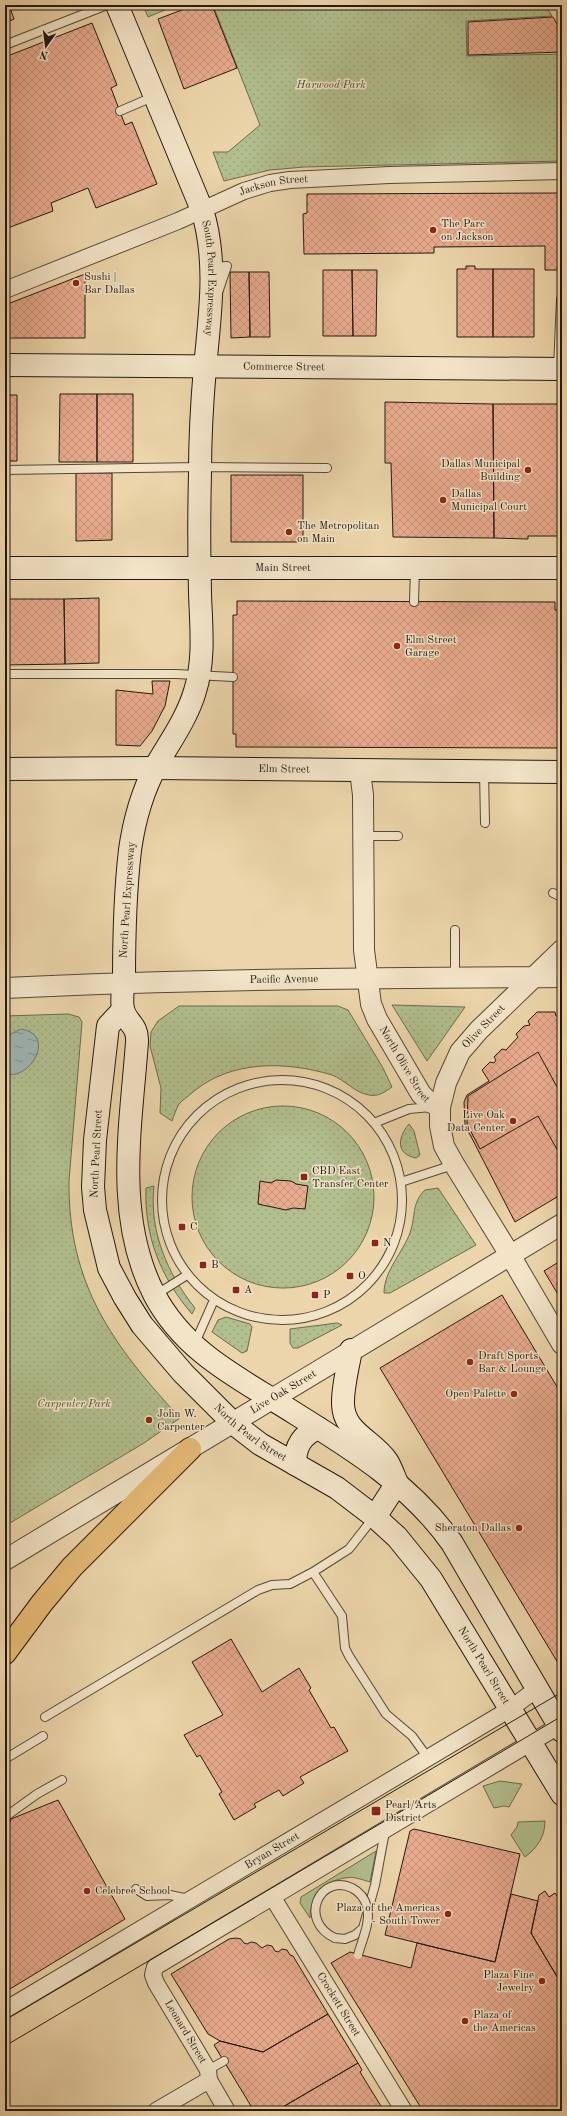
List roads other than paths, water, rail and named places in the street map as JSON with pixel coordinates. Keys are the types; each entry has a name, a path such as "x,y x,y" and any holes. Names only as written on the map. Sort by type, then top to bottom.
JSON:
{"highway":[{"path":"5,1654 42,1603 72,1567 190,1449"}],"main road":[{"name":"South Pearl Expressway","path":"117,5 156,95 202,210 208,230 210,267 209,317 200,467 199,569"},
{"name":"Commerce Street","path":"5,365 560,368"},
{"name":"Main Street","path":"5,568 562,568"},
{"name":"North Pearl Expressway","path":"124,982 130,848 142,798 155,768 182,723 195,692 199,675 201,636 199,569"},
{"name":"Elm Street","path":"5,769 155,768 562,772"},
{"path":"124,982 123,1010 138,1031 128,1173 130,1214 140,1261 154,1293 178,1329 194,1346 228,1373 360,1455 397,1483 436,1521 452,1543 561,1727"},
{"name":"North Pearl Street","path":"123,1010 108,1026 95,1140 94,1210 109,1268 125,1298 142,1325 183,1373 233,1423 260,1444 337,1488 375,1517 397,1537 431,1579 562,1794"},
{"path":"351,1350 343,1402 348,1422 352,1428 380,1452 388,1461 397,1483"},
{"path":"295,1464 295,1456 301,1441 311,1431 318,1428"},
{"path":"375,1517 397,1483"}],"street":[{"name":"Jackson Street","path":"5,290 202,210 244,191 270,183 290,180 448,173 562,171"},
{"name":"North Olive Street","path":"360,771 364,836 366,978 371,1004 377,1019 421,1094 428,1101 440,1107 440,1126 444,1146 562,1344"},
{"name":"Olive Street","path":"440,1107 452,1068 460,1052 479,1030 562,950"},
{"name":"Pacific Avenue","path":"5,988 124,982 366,978 562,977"},
{"name":"Live Oak Street","path":"5,1560 562,1224"},
{"name":"Bryan Street","path":"5,2010 510,1709 538,1688"},
{"path":"273,1898 385,1830 561,1727"},
{"name":"Leonard Street","path":"227,2111 153,1976 155,1967 273,1898"},
{"name":"Crockett Street","path":"273,1898 404,2111"},
{"path":"156,2111 208,2075"}],"lane":[{"path":"5,45 106,5"},
{"path":"120,111 156,95"},
{"path":"560,368 561,299"},
{"path":"5,470 200,467 327,468"},
{"path":"414,602 415,568"},
{"path":"5,674 176,674 233,677"},
{"path":"484,771 485,823"},
{"path":"364,836 398,836"},
{"path":"553,893 562,897"},
{"path":"455,930 455,978"},
{"path":"268,1081 294,1081 316,1085 338,1094 357,1107 374,1123 386,1141 396,1161 401,1182 402,1206 399,1230 390,1252 378,1273 362,1290 342,1304 320,1314 296,1320 273,1320 245,1314 214,1300 187,1275 174,1254 165,1230 161,1206 163,1180 169,1156 181,1134 208,1106 219,1098 242,1087 268,1081"},
{"path":"374,1123 409,1109 440,1107"},
{"path":"401,1182 454,1164"},
{"path":"154,1293 165,1289 187,1275"},
{"path":"194,1346 214,1300"},
{"path":"45,1717 258,1590 272,1585 290,1584 313,1572 350,1549 375,1517"},
{"path":"313,1572 342,1616 345,1648 349,1656 386,1714 412,1736 428,1758"},
{"path":"5,1759 42,1736"},
{"path":"5,1818 37,1794 62,1780"},
{"path":"358,1955 367,1921 368,1908 364,1898 356,1890 347,1886 336,1886 327,1890 319,1897 315,1906 315,1916 318,1926 325,1934 335,1938 345,1939 355,1935 363,1928 375,1885 385,1830"},
{"path":"136,1890 147,1896 170,1895 190,1899"},
{"path":"208,2075 224,2061"}],"water":[{"path":"21,1029 32,1033 37,1040 38,1048 36,1056 31,1064 23,1071 14,1074 5,1074 5,1037"}],"tram line":[{"path":"5,2020 562,1692"},
{"path":"5,2046 562,1716"}],"place":[{"name":"The Parc on Jackson","path":"433,230"},
{"name":"Sushi | Bar Dallas","path":"76,283"},
{"name":"Dallas Municipal Building","path":"528,470"},
{"name":"Dallas Municipal Court","path":"443,500"},
{"name":"The Metropolitan on Main","path":"289,532"},
{"name":"Elm Street Garage","path":"397,646"},
{"name":"Live Oak Data Center","path":"513,1121"},
{"name":"CBD East Transfer Center","path":"304,1177"},
{"name":"C","path":"182,1227"},
{"name":"N","path":"375,1243"},
{"name":"B","path":"203,1265"},
{"name":"O","path":"350,1276"},
{"name":"A","path":"236,1290"},
{"name":"P","path":"315,1295"},
{"name":"Draft Sports Bar & Lounge","path":"470,1362"},
{"name":"Open Palette","path":"514,1394"},
{"name":"John W. Carpenter","path":"149,1420"},
{"name":"Sheraton Dallas","path":"519,1528"},
{"name":"Pearl/Arts District","path":"376,1811"},
{"name":"Celebree School","path":"87,1891"},
{"name":"Plaza of the Americas - South Tower","path":"448,1914"},
{"name":"Plaza Fine Jewelry","path":"542,1981"},
{"name":"Plaza of the Americas","path":"465,2021"}],"park label":[{"name":"Harwood Park","path":"331,85"},
{"name":"Carpenter Park","path":"74,1404"}]}
